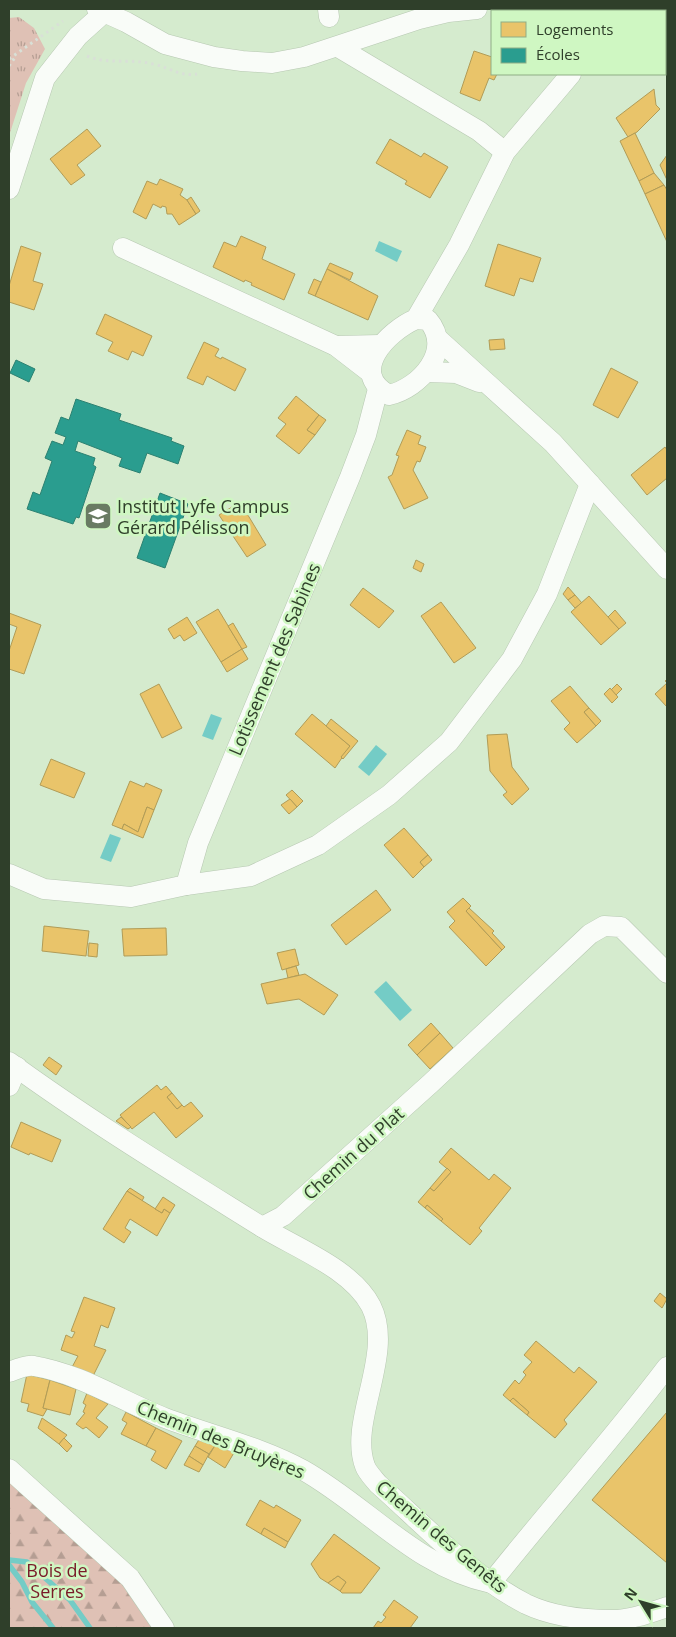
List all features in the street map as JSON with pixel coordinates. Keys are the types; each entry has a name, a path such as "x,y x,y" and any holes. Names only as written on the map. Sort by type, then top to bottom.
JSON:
{"street":[{"path":"9,188 45,78 78,36 103,10 165,44 219,58 272,63 304,57 338,47 419,19 448,12 477,9"},
{"path":"338,47 479,131 506,152"},
{"name":"Lotissement des Sabines","path":"186,885 198,843 366,435 379,385 373,358 380,345 406,323 416,319 451,258 506,152 570,75"},
{"path":"123,248 336,346 379,385 403,392 428,372 456,373 488,386"},
{"name":"Lotissement des Sabines","path":"428,372 435,356 436,332 434,310 439,288 451,258"},
{"path":"416,319 428,320 436,332 488,386 553,443 667,569"},
{"path":"336,346 380,345"},
{"path":"9,874 44,889 131,897 186,885 251,876 318,845 389,795 449,742 512,659 547,594 590,484"},
{"name":"Chemin du Plat","path":"262,1227 283,1216 431,1084 590,934 604,926 621,927 667,972"},
{"path":"9,1086 13,1065 262,1227"},
{"name":"Chemin des Genêts","path":"262,1227 329,1265 364,1294 376,1319 377,1348 361,1440 365,1467 378,1484 490,1583 527,1604 551,1613 612,1620 633,1617 667,1607"},
{"name":"Chemin des Bruyères","path":"9,1372 33,1366 70,1376 163,1417 302,1469 330,1486 411,1547 440,1565 470,1579 490,1583"},
{"path":"490,1583 560,1497 590,1465 667,1367"},
{"path":"9,1469 130,1578 164,1628"}],"path":[{"path":"9,66 38,37 50,31"},
{"path":"82,54 111,62 128,60 154,64 180,74 189,75 202,73 219,58"},
{"path":"9,59 17,56"}],"green space":[{"path":"19,17 34,28 45,49 26,83 9,136 9,18"},
{"name":"Bois de Serres","path":"9,1472 127,1579 160,1628 9,1628"}],"water":[{"path":"379,241 402,251 397,262 375,251"},
{"path":"211,714 222,718 213,740 202,736"},
{"path":"376,745 387,754 369,776 358,767"},
{"path":"110,834 121,838 111,862 100,858"},
{"path":"386,981 412,1010 400,1021 374,992"}],"building: Logements":[{"path":"474,51 491,57 491,75 496,75 494,80 489,78 480,101 460,93"},
{"path":"654,89 656,105 660,109 637,132 628,137 616,118"},
{"path":"87,129 101,146 77,165 85,175 71,185 50,159"},
{"path":"635,133 654,173 639,181 620,141"},
{"path":"390,139 421,157 424,153 448,167 430,198 405,184 407,181 376,163"},
{"path":"667,155 667,180 660,165"},
{"path":"654,173 664,185 645,194 639,181"},
{"path":"160,179 183,189 180,195 187,200 196,214 179,225 172,214 167,214 166,207 162,206 161,208 153,204 146,219 133,212 147,181 157,185"},
{"path":"664,185 667,190 667,242 645,194"},
{"path":"191,197 200,211 196,214 187,200"},
{"path":"241,236 266,247 262,259 295,274 284,300 251,285 252,283 245,280 244,282 213,267 224,242 236,247"},
{"path":"498,244 541,258 533,282 520,278 514,296 485,286"},
{"path":"21,246 41,253 33,281 43,284 34,310 9,302 9,286"},
{"path":"330,263 353,273 350,280 327,269"},
{"path":"327,269 378,296 368,320 315,296"},
{"path":"314,279 321,282 315,296 308,293"},
{"path":"105,314 152,336 143,356 132,351 128,360 108,351 113,342 96,334"},
{"path":"504,339 505,349 490,350 489,340"},
{"path":"204,342 219,349 215,356 221,359 222,357 246,369 235,391 207,376 203,385 187,378"},
{"path":"611,368 638,382 618,418 593,405"},
{"path":"296,396 319,415 307,430 315,435 299,454 276,436 286,424 278,418"},
{"path":"319,415 326,420 315,435 307,430"},
{"path":"407,430 421,436 418,444 426,447 420,462 417,461 413,470 428,498 404,509 388,477 392,475 399,456 396,455"},
{"path":"665,447 667,450 667,478 647,495 631,475"},
{"path":"240,502 266,545 247,557 219,515"},
{"path":"416,560 424,564 421,572 413,568"},
{"path":"568,587 575,595 568,600 563,594"},
{"path":"363,588 394,611 379,628 350,605"},
{"path":"575,595 582,603 575,608 568,600"},
{"path":"589,596 619,629 601,645 571,612"},
{"path":"441,602 476,648 454,663 421,616"},
{"path":"218,609 242,649 221,662 196,622"},
{"path":"615,610 626,623 619,629 608,617"},
{"path":"9,613 41,625 24,674 9,669 9,651 17,627 9,624"},
{"path":"187,617 197,633 184,641 180,635 174,639 168,629"},
{"path":"233,623 247,647 242,649 228,626"},
{"path":"242,649 248,659 227,672 221,662"},
{"path":"667,683 667,707 655,694"},
{"path":"159,684 182,728 162,738 140,694"},
{"path":"617,684 622,689 616,695 611,690"},
{"path":"570,686 589,708 584,712 596,726 577,743 564,729 570,723 551,701"},
{"path":"610,688 618,697 612,703 604,694"},
{"path":"589,708 601,721 596,726 584,712"},
{"path":"312,714 350,746 335,768 295,734"},
{"path":"331,719 358,741 343,759 341,757 350,746 326,726"},
{"path":"507,734 512,767 529,789 512,805 503,795 507,792 490,771 487,735"},
{"path":"51,759 85,773 74,798 40,785"},
{"path":"130,781 144,787 146,783 162,790 154,810 147,807 138,832 124,824 122,829 112,825"},
{"path":"292,790 303,801 297,807 286,795"},
{"path":"290,799 297,807 289,814 281,805"},
{"path":"147,807 154,810 143,838 122,829 124,824 138,832"},
{"path":"404,828 428,855 420,862 424,867 413,878 384,845"},
{"path":"428,855 432,860 424,867 420,862"},
{"path":"376,890 391,910 346,945 331,925"},
{"path":"463,898 471,906 466,911 502,950 486,966 449,927 455,921 447,912"},
{"path":"469,908 494,931 492,933 505,947 502,950 466,911"},
{"path":"44,926 89,931 86,956 42,951"},
{"path":"166,928 167,955 124,956 122,929"},
{"path":"89,943 98,944 97,957 88,956"},
{"path":"295,949 299,965 282,970 277,953"},
{"path":"296,966 299,975 288,978 286,969"},
{"path":"305,974 338,995 324,1015 299,999 267,1004 261,984"},
{"path":"431,1023 440,1033 417,1055 408,1045"},
{"path":"440,1033 453,1048 430,1069 417,1055"},
{"path":"49,1057 62,1066 56,1075 43,1065"},
{"path":"157,1085 161,1090 166,1086 172,1093 167,1097 177,1109 191,1102 203,1116 176,1138 154,1112 132,1129 120,1115"},
{"path":"172,1093 182,1105 177,1109 167,1097"},
{"path":"121,1117 131,1127 128,1129 116,1121"},
{"path":"21,1122 61,1140 52,1162 11,1147"},
{"path":"451,1148 489,1180 494,1174 511,1188 479,1228 482,1231 470,1245 441,1221 443,1219 427,1205 425,1208 418,1202 430,1188 434,1191 451,1172 439,1162"},
{"path":"447,1168 451,1172 434,1191 430,1188"},
{"path":"130,1188 144,1197 142,1201 127,1191"},
{"path":"127,1191 162,1213 164,1209 170,1213 157,1236 130,1219 125,1228 131,1232 124,1243 103,1229"},
{"path":"163,1197 175,1205 170,1213 164,1209 162,1213 155,1209"},
{"path":"427,1205 443,1219 441,1221 425,1208"},
{"path":"660,1293 667,1299 662,1308 654,1301"},
{"path":"84,1297 115,1308 108,1328 101,1325 94,1346 106,1350 93,1376 71,1369 78,1356 61,1350 66,1335 72,1338 75,1332 71,1331"},
{"path":"536,1341 574,1373 579,1367 597,1382 564,1420 567,1424 555,1438 527,1415 529,1412 513,1398 510,1401 503,1395 515,1380 519,1384 526,1375 523,1372 532,1362 524,1355"},
{"path":"27,1374 50,1380 43,1408 47,1409 43,1416 27,1411 29,1404 21,1402"},
{"path":"50,1380 76,1389 70,1415 43,1408"},
{"path":"87,1393 108,1404 96,1418 108,1427 99,1438 86,1427 83,1429 76,1424 85,1413 83,1412 86,1405 83,1403"},
{"path":"513,1398 529,1412 527,1415 510,1401"},
{"path":"126,1412 156,1428 146,1446 121,1434 127,1423 122,1420"},
{"path":"667,1412 667,1563 592,1500"},
{"path":"42,1418 67,1435 59,1444 38,1428"},
{"path":"156,1428 182,1441 166,1469 151,1460 156,1451 146,1446"},
{"path":"64,1438 72,1446 67,1452 59,1444"},
{"path":"200,1438 216,1444 209,1454 195,1446"},
{"path":"216,1444 235,1451 225,1468 208,1457"},
{"path":"195,1446 209,1454 203,1465 189,1456"},
{"path":"189,1456 203,1465 199,1472 184,1465"},
{"path":"260,1500 274,1508 276,1505 301,1520 288,1542 264,1528 261,1534 246,1525"},
{"path":"264,1528 288,1542 285,1548 261,1534"},
{"path":"334,1534 380,1568 361,1593 342,1593 340,1591 346,1582 338,1576 328,1583 320,1578 311,1564"},
{"path":"338,1576 346,1582 340,1591 328,1583"},
{"path":"394,1600 418,1617 410,1628 373,1628 378,1621 381,1623 386,1617 383,1615"}],"building: Écoles":[{"path":"16,360 35,369 29,382 10,373"},
{"path":"76,399 121,414 119,420 172,438 171,441 184,446 178,464 147,453 140,473 119,466 122,458 78,441 75,451 95,458 93,465 96,467 79,518 76,517 73,524 27,509 33,492 40,495 52,461 45,458 52,441 63,445 66,437 55,433 61,417 69,420"},
{"path":"160,493 188,504 165,568 137,558"}],"waterway":[{"path":"9,1560 27,1562 70,1600 90,1628"},
{"path":"9,1565 22,1582 32,1602 53,1628"}],"place":[{"name":"Institut Lyfe Campus Gérard Pélisson","path":"98,516"}]}
